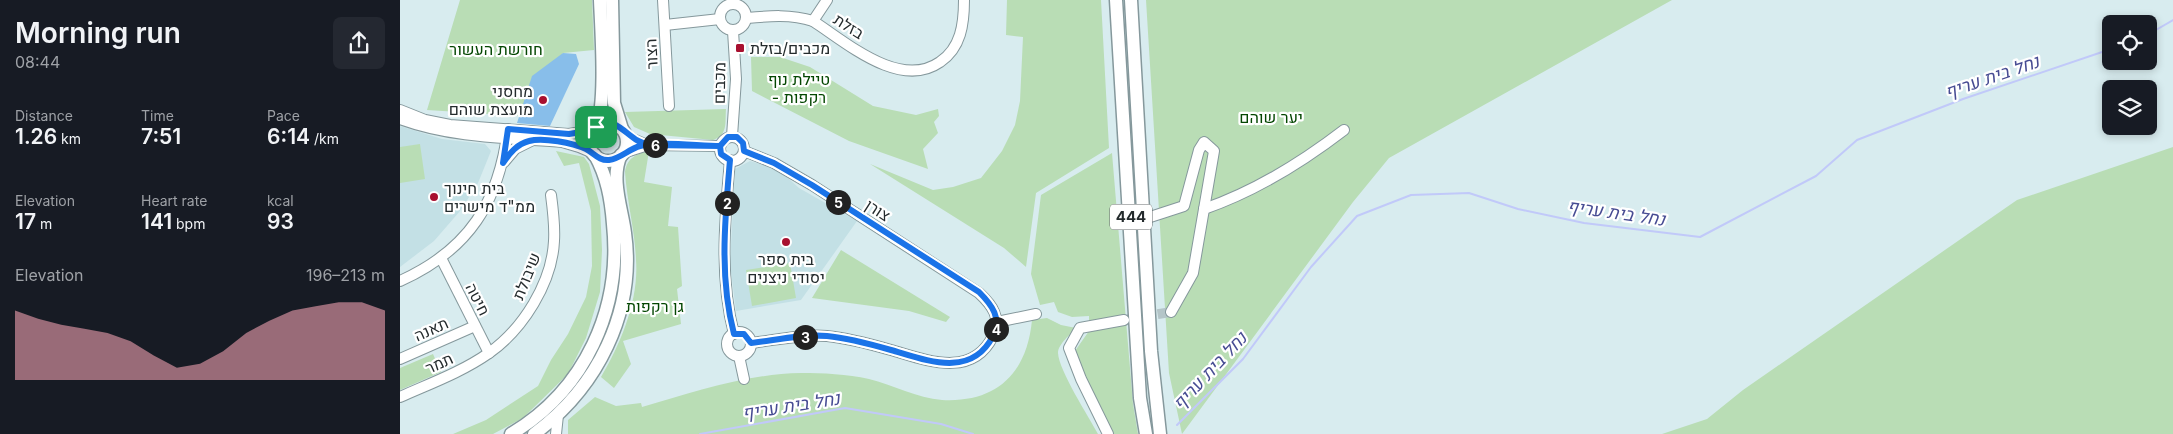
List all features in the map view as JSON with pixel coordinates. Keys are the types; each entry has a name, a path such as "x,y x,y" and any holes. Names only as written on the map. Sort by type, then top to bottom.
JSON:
{"main road":[{"path":"511,434 549,406 576,375 592,350 607,309 613,280 615,237 607,181 589,141 600,115 600,0"},
{"path":"534,434 558,415 577,395 595,370 616,325 624,298 627,255 617,180 617,166 627,144 614,104 612,0"},
{"name":"444","path":"1116,0 1138,369 1146,434"},
{"name":"444","path":"1131,0 1152,370 1160,434"},
{"path":"594,128 608,123 614,124 623,131"},
{"path":"594,154 604,160 609,160 622,154"}],"street":[{"name":"הצור","path":"663,0 670,106"},
{"path":"812,21 828,0"},
{"name":"בזלת","path":"747,18 789,16 812,21 879,63 900,71 920,72 932,68 950,56 963,25 964,0"},
{"path":"733,2 742,7 747,18 743,27 733,31 724,27 720,19 722,10 733,2"},
{"path":"665,25 720,19"},
{"name":"מכבים","path":"732,136 736,79 733,31"},
{"path":"400,110 426,120 536,140 570,144 594,154"},
{"path":"400,120 422,128 449,132 569,134 594,128"},
{"path":"1204,209 1245,194 1306,160 1344,130"},
{"path":"623,131 633,139 648,145"},
{"path":"400,281 441,258 464,237 494,190 503,163 507,134"},
{"path":"732,136 740,140 744,151 738,159 730,160 721,154 720,146 724,139 732,136"},
{"path":"503,163 515,149 529,141 536,140"},
{"path":"1144,219 1184,206 1199,150 1204,142 1214,151 1193,273 1171,312"},
{"path":"622,154 648,145 720,146"},
{"name":"צורן","path":"744,151 774,163 812,185 979,292 995,312 997,322"},
{"path":"730,160 725,281 727,305 734,334"},
{"name":"שיבולת","path":"489,353 508,337 526,315 546,275 554,241 551,196"},
{"name":"חיטה","path":"441,258 489,353"},
{"path":"751,343 827,336 868,344 922,360 954,363 979,354 990,341 997,322 1036,314"},
{"path":"1108,433 1070,354 1069,348 1080,328 1124,320"},
{"name":"תאנה","path":"400,359 475,326"},
{"path":"734,334 744,334 751,343 748,352 739,356 732,354 727,347 729,338 734,334"},
{"name":"תמר","path":"400,397 489,353"},
{"path":"739,356 744,379"},
{"path":"556,434 555,427 558,415"}],"shaded area":[{"name":"בית חינוך ממ\"ד מישרים","path":"400,126 442,139 485,144 491,151 478,183 460,211 434,241 400,267"},
{"name":"בית ספר יסודי ניצנים","path":"750,161 779,170 799,188 857,221 801,300 736,311 730,264 735,169"}],"green space":[{"name":"חורשת העשור","path":"460,0 592,0 594,50 563,53 522,116 427,110"},
{"path":"1007,0 1101,0 1109,148 1036,193 1026,267 1004,248 870,164 933,190 953,187 981,178 1002,151 1015,125 1020,101 1023,37 1006,35"},
{"name":"יער שוהם","path":"1146,0 1672,0 1389,158 1353,202 1182,434 1169,373"},
{"name":"טיילת נוף - רקפות","path":"751,57 780,57 810,67 873,106 916,115 938,109 939,116 934,122 938,133 923,149 928,169 849,141 752,91"},
{"path":"726,109 723,132 718,138 713,140 650,134 634,127 625,112"},
{"path":"420,144 425,179 400,183 400,147"},
{"path":"2173,147 2173,434 1662,434 1707,419 1743,390 2017,200"},
{"path":"556,151 584,157 589,164 600,206 602,250 600,292 586,338 568,374 523,418 493,434 453,434 486,420 538,386 551,360 568,334 586,297 592,266 591,211 579,163 564,166"},
{"name":"גן רקפות","path":"649,151 644,182 672,187 668,226 678,227 682,286 677,289 681,324 623,341 631,364 614,388 601,377 622,336 632,306 636,275 633,227 625,172 628,163 633,157"},
{"path":"1112,153 1133,404 1138,434 1113,434 1075,364 1075,351 1089,331 1089,316 1072,317 1058,312 1054,302 1040,305 1031,274 1041,195"},
{"path":"841,250 950,317 946,322 909,311 812,298"},
{"path":"790,263 796,298 752,306 746,270"},
{"path":"1047,318 1061,325 1076,328 1065,339 1058,353 1063,371 1098,434 568,434 568,420 595,397 616,406 641,403 642,407 740,380 781,374 818,373 861,377 923,397 942,400 961,400 979,396 993,390 1006,381 1024,355 1032,320"},
{"path":"433,354 441,372 400,390 400,368"}],"building":[{"name":"מחסני מועצת שוהם","path":"563,53 576,54 579,64 550,126 517,123 532,76"}],"waterway":[{"name":"נחל בית עריף","path":"2157,29 2173,20"},
{"name":"נחל בית עריף","path":"1177,425 1243,359 1311,267 1357,216 1411,195 1469,193 1518,209 1584,223 1700,237 1816,176 1857,140 1963,99 2102,52"},
{"name":"נחל בית עריף","path":"700,434 845,408 941,424 973,434"}],"tunnel":[{"path":"1128,319 1171,312"}],"place":[{"name":"מכבים/בזלת","path":"740,48"},
{"name":"מחסני מועצת שוהם","path":"543,100"},
{"name":"בית חינוך ממ\"ד מישרים","path":"434,197"},
{"name":"בית ספר יסודי ניצנים","path":"786,242"}],"route":[{"path":"596,127 593,130 569,134 508,129 503,163 510,153 522,144 536,140 570,144 586,149 604,160 616,159 623,153 648,145 720,146 721,154 727,160 730,160 725,281 727,305 734,334 740,332 748,336 751,343 827,336 868,344 922,360 940,363 954,363 966,360 979,354 990,341 996,329 995,312 979,292 812,185 774,163 744,151 743,143 737,137 732,136 724,139 720,146 651,145 648,145 640,143 624,133 620,126 608,123 596,127"}]}
